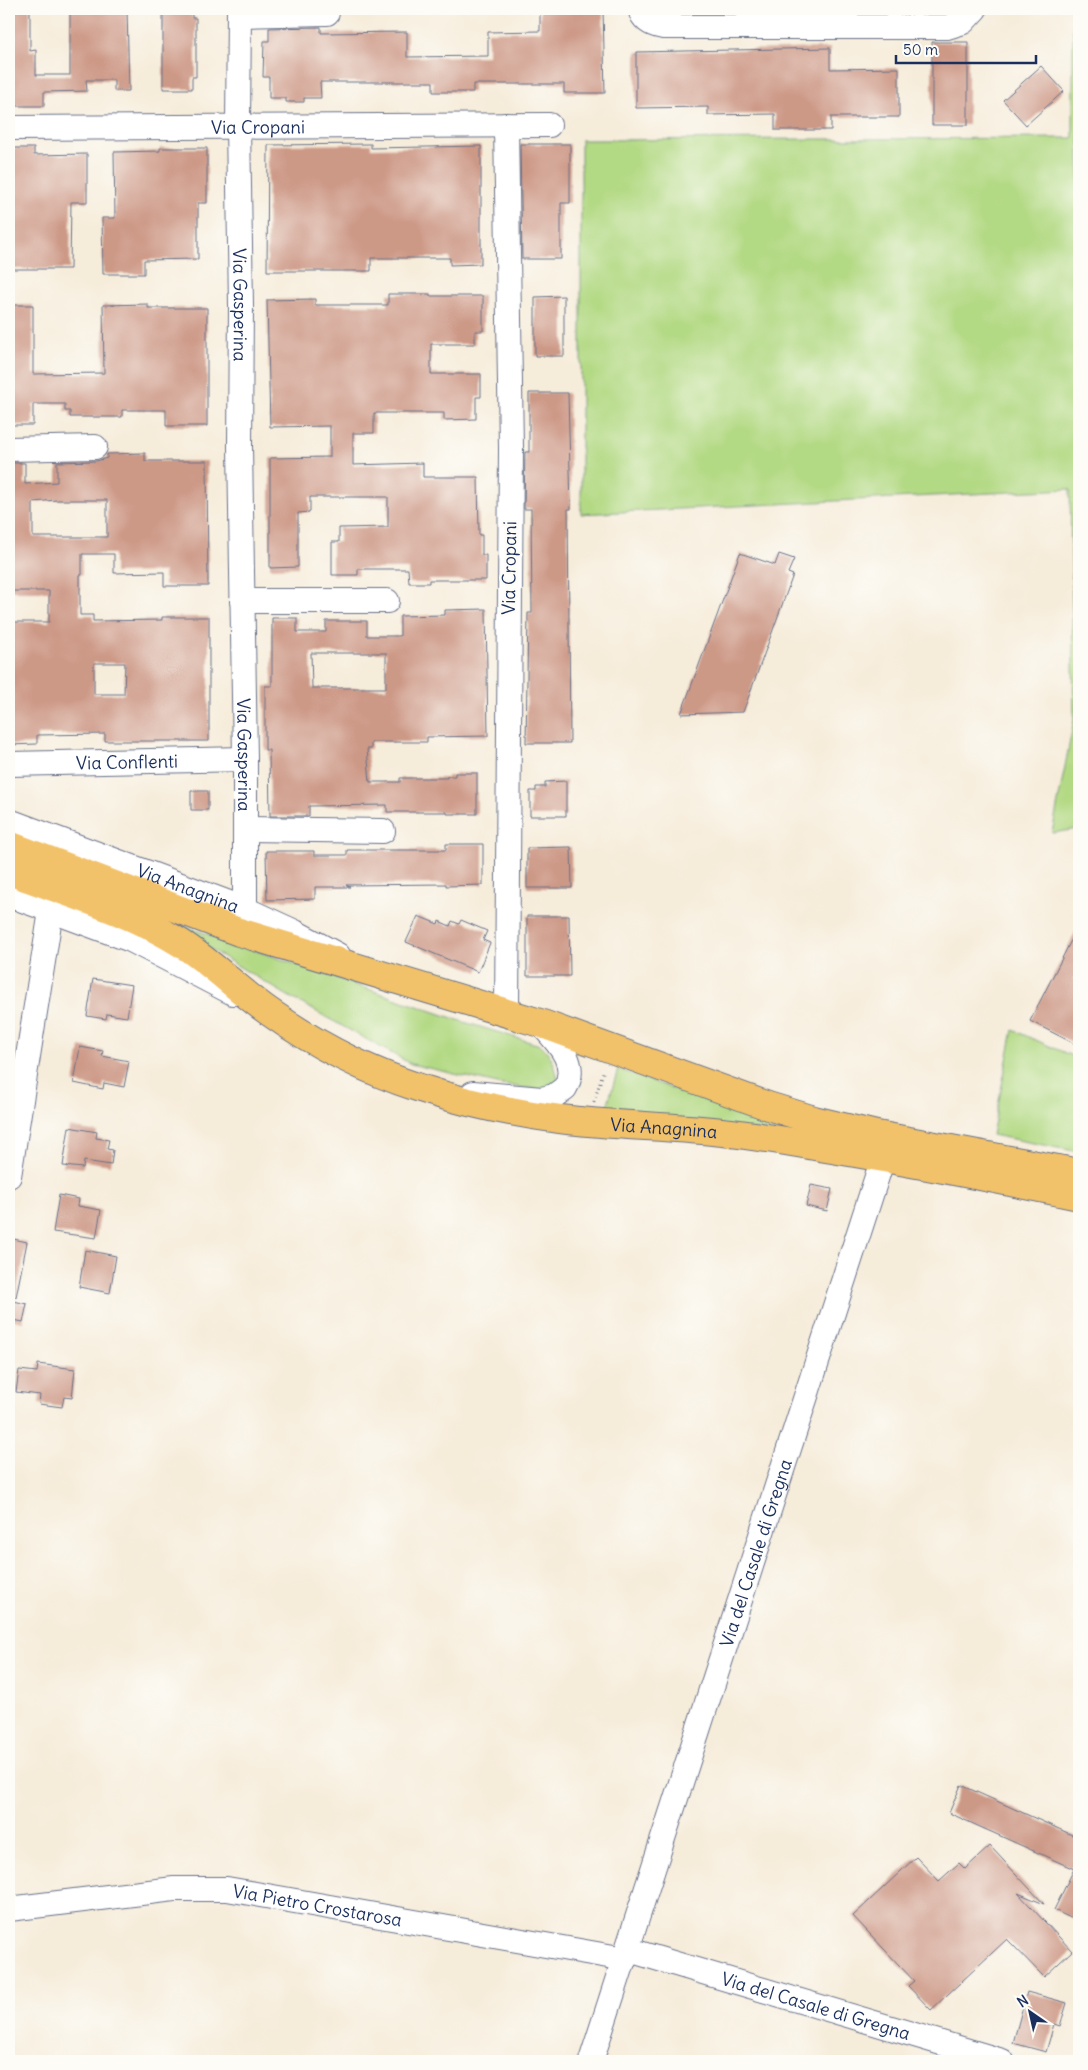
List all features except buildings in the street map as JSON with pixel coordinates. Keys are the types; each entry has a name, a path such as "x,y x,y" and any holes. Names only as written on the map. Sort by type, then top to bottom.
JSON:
{"main road":[{"name":"Via Anagnina","path":"9,845 239,932 507,1012 768,1106 814,1120 877,1135 1079,1172"},
{"name":"Via Anagnina","path":"9,871 124,915 173,938 213,965 266,1010 335,1052 419,1088 512,1111 562,1119 732,1133 883,1158 1079,1196"}],"street":[{"path":"640,9 642,16 650,23 663,27 951,27 967,20 975,9"},
{"path":"239,12 327,13"},
{"name":"Via Gasperina","path":"239,12 238,126 245,909"},
{"name":"Via Cropani","path":"506,125 511,438 507,1012"},
{"name":"Via Cropani","path":"9,128 549,125"},
{"path":"9,449 95,447"},
{"path":"242,601 387,601"},
{"name":"Via Conflenti","path":"9,764 245,759"},
{"name":"Via Anagnina","path":"9,822 245,909 309,939 361,969"},
{"path":"245,829 384,831"},
{"name":"Via Anagnina","path":"9,895 131,940 266,1010"},
{"path":"9,1176 51,911"},
{"path":"419,1088 542,1099 561,1093 568,1084 569,1065 563,1050 540,1023"},
{"name":"Via del Casale di Gregna","path":"591,2061 883,1158"},
{"name":"Via Pietro Crostarosa","path":"9,1909 174,1890 227,1889 627,1954"},
{"name":"Via del Casale di Gregna","path":"627,1954 1002,2061"}],"path":[{"path":"592,1110 605,1065"}],"green space":[{"path":"1073,9 1079,9 1079,829 1052,833 1074,720 1070,489 581,514 581,140 1073,138"},
{"path":"155,916 464,1022 540,1045 551,1057 558,1081 545,1090 502,1085 411,1064 288,996"},
{"path":"1013,1030 1079,1059 1079,1152 992,1135"},
{"path":"618,1069 802,1135 605,1113"}]}
